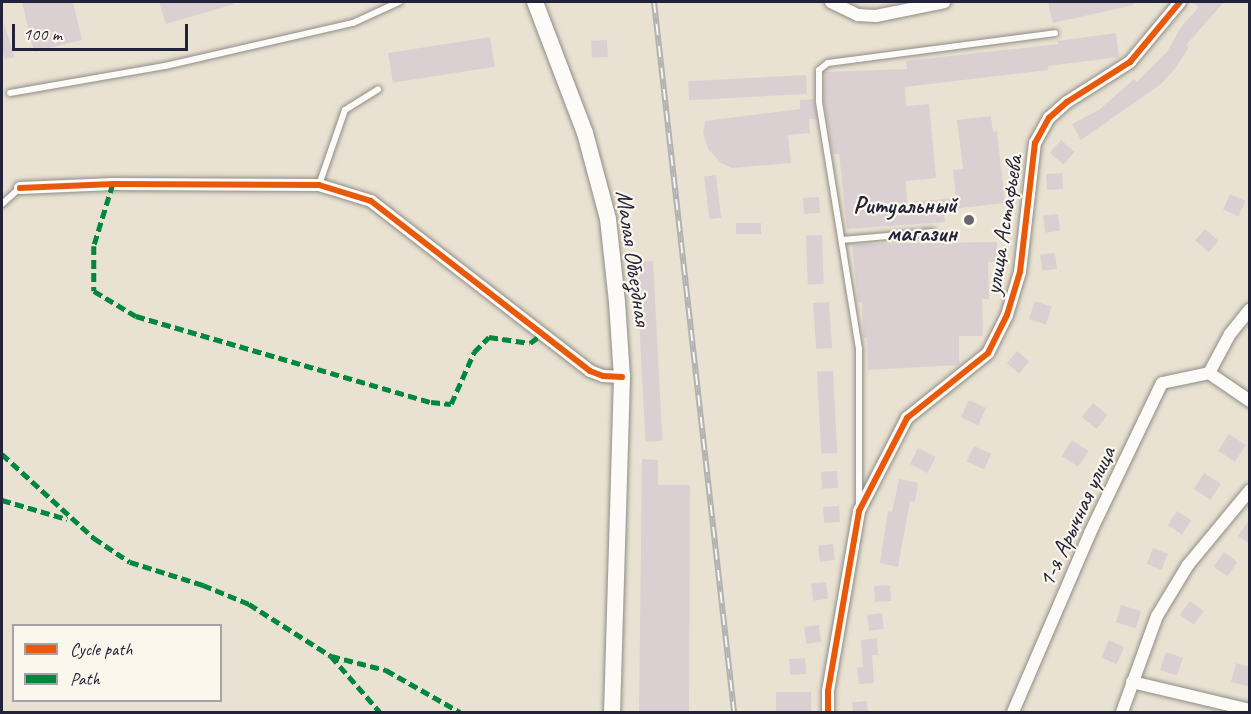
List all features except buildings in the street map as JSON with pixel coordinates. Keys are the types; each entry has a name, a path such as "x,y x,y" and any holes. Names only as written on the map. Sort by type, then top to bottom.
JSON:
{"main road":[{"name":"Малая Объездная","path":"534,2 585,133 608,219 622,377 612,712"}],"street":[{"path":"831,2 858,15 876,16 945,2"},
{"path":"858,2 858,15"},
{"name":"улица Астафьева","path":"828,712 828,691 859,511 907,418 988,353 1007,315 1020,272 1035,143 1049,118 1130,62 1180,2"},
{"path":"20,188 113,184 320,185 371,201 590,371 603,376 622,377"},
{"path":"1250,309 1230,334 1209,374 1250,401"},
{"name":"1-я Арычная улица","path":"1012,712 1090,533 1162,382 1209,374"},
{"path":"1122,712 1157,616 1183,574 1250,490"},
{"path":"1132,682 1250,710"}],"lane":[{"path":"10,93 165,66 353,23 399,2"},
{"path":"859,511 859,349 819,101 818,75 822,66 1055,33"},
{"path":"320,185 345,110 378,89"},
{"path":"2,204 20,188"},
{"path":"842,240 933,232"}],"railway":[{"path":"654,2 734,712"}],"marked path":[{"path":"113,184 94,246 94,291 136,316 431,402 451,404 474,352 489,337 530,343 542,334"},
{"path":"2,454 94,538 130,562 203,585 249,604 331,656 380,712"},
{"path":"2,500 67,519"},
{"path":"331,656 386,670 460,712"}],"cycle path":[{"path":"828,712 828,691 859,511 907,418 988,353 1007,315 1020,272 1035,143 1049,118 1067,102 1130,62 1180,2"},
{"path":"20,188 113,184 319,185 371,201 590,371 603,376 622,377"}],"place":[{"name":"Ритуальный магазин","path":"969,220"}]}
